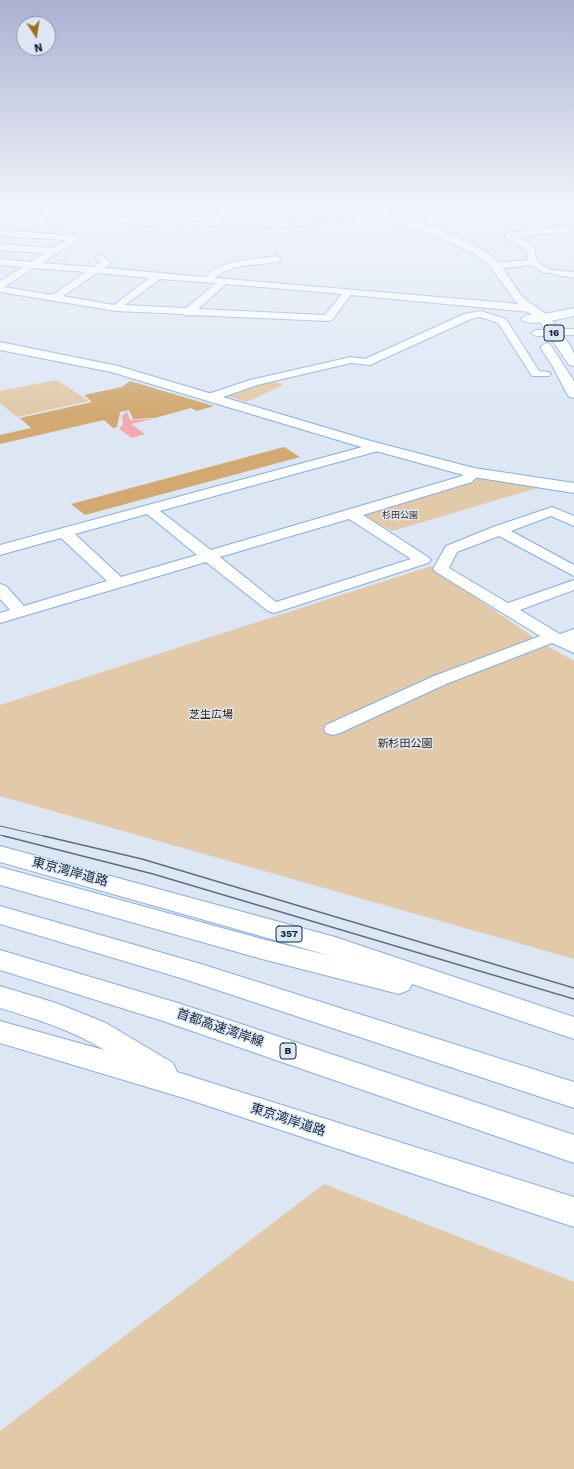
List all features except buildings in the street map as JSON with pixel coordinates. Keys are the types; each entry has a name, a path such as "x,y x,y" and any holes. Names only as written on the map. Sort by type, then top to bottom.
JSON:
{"main road":[{"name":"16","path":"505,279 520,300 536,333 560,367 574,394"},
{"path":"528,314 574,305"},
{"path":"544,318 574,312"},
{"name":"16","path":"528,314 544,318 574,362"},
{"path":"0,346 112,369 212,397 377,447 474,473 574,488"},
{"name":"東京湾岸道路","path":"0,854 120,886 335,948 574,1028"},
{"path":"0,876 262,949 543,1018"},
{"path":"0,915 191,971 574,1095"},
{"name":"首都高速湾岸線","path":"0,960 168,1011 574,1149"},
{"path":"0,997 46,1010 96,1031 187,1087"},
{"name":"東京湾岸道路","path":"0,1032 187,1087 574,1212"}],"street":[{"path":"0,285 10,279"},
{"path":"54,298 82,279"},
{"path":"116,308 154,279"},
{"path":"188,279 509,306 528,314"},
{"path":"187,313 223,282"},
{"path":"0,289 116,308 187,313 328,318 348,292"},
{"path":"212,397 241,385 351,360 366,363 403,349 468,316 481,314 502,321 536,374 545,374"},
{"path":"536,333 574,332"},
{"path":"0,550 377,447"},
{"path":"0,618 467,479 474,473"},
{"path":"150,510 274,608 423,560 352,514"},
{"path":"574,522 552,511 498,530 451,549 441,570 506,609 562,637 574,648"},
{"path":"498,530 574,571"},
{"path":"65,533 118,583"},
{"path":"506,609 574,585"},
{"path":"0,589 21,612"},
{"path":"332,729 440,680 562,637"}],"green space":[{"path":"57,380 89,401 17,417 0,403 0,391"},
{"path":"272,380 284,385 246,402 227,396 248,386"},
{"name":"杉田公園","path":"478,478 541,487 392,531 359,513"},
{"name":"新杉田公園","path":"431,566 540,642 574,661 574,959 0,796 0,705"},
{"path":"324,1184 574,1282 574,1469 0,1469 0,1431"}],"shaded area":[{"path":"130,381 214,406 197,411 191,408 155,418 133,419 129,410 120,412 117,427 113,428 104,420 0,444 0,435 31,428 20,418 92,402 84,395 122,387"},
{"path":"127,411 130,420 152,419 131,424 145,434 132,438 119,429 123,424 122,416"},
{"path":"284,447 300,457 85,515 71,504"}],"tram line":[{"path":"0,826 48,837"},
{"path":"0,835 4,836"},
{"path":"4,836 8,837"},
{"path":"4,836 153,874 574,999"},
{"path":"44,836 142,859 574,988"}],"park label":[{"name":"芝生広場","path":"211,715"}]}
